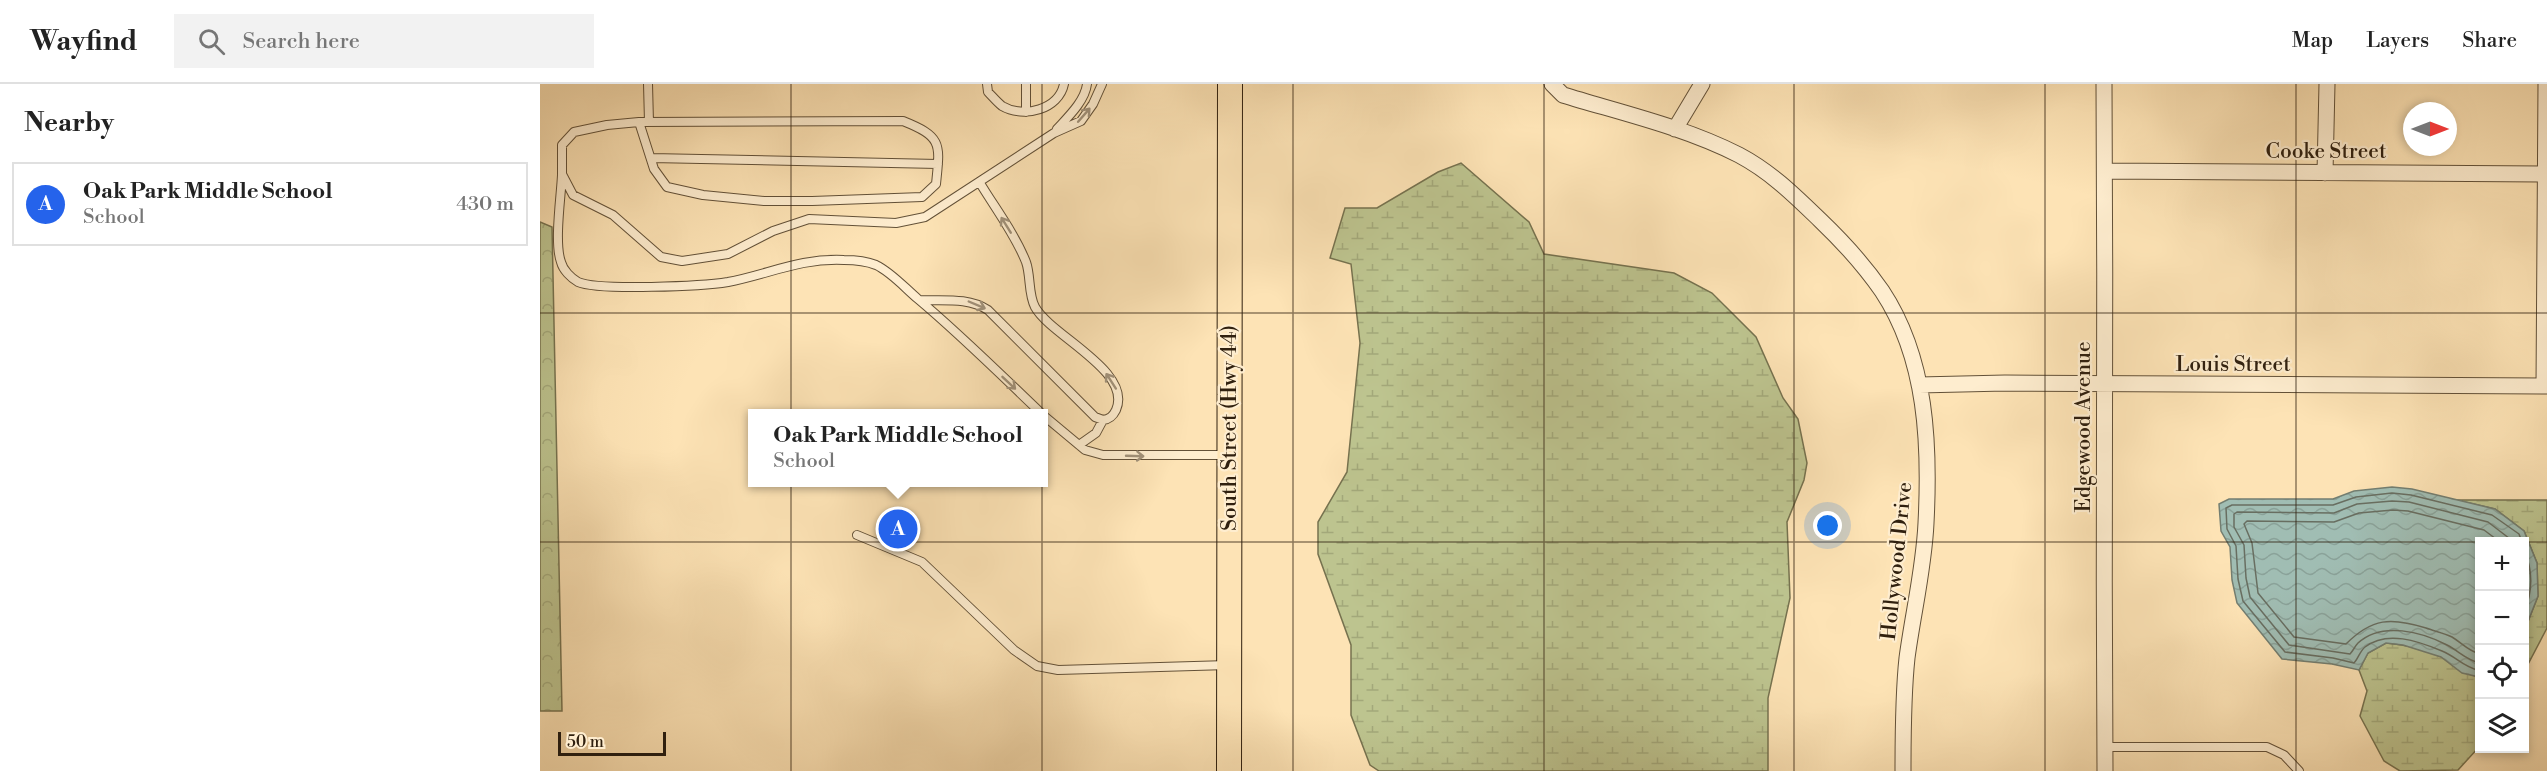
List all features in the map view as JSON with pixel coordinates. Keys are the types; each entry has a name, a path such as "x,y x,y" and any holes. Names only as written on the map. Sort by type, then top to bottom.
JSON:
{"main road":[{"name":"South Street (Hwy 44)","path":"1229,771 1230,84"}],"street":[{"path":"1675,129 1702,84"},
{"name":"Edgewood Avenue","path":"2104,84 2105,771"},
{"path":"2325,173 2327,84"},
{"path":"2546,84 2546,386"},
{"name":"Hollywood Drive","path":"1553,86 1563,95 1675,129 1731,152 1767,172 1840,240 1864,266 1884,294 1909,350 1928,438 1927,516 1908,658 1903,771"},
{"name":"Cooke Street","path":"2105,171 2546,174"},
{"name":"Louis Street","path":"1918,385 2546,386"}],"lane":[{"path":"648,84 649,122"},
{"path":"987,84 988,92 1003,106 1026,112 1049,107 1062,94 1064,84"},
{"path":"1026,84 1026,112"},
{"path":"1054,133 1086,91 1087,84"},
{"path":"562,174 573,195 613,215 661,257 682,261 728,254 773,231 809,219 896,223 925,217 1054,133 1080,121 1093,104 1102,84"},
{"path":"639,122 654,169 667,187 703,195 764,201 900,199 922,197 936,184 939,150 927,130 903,121 639,122 607,125 574,132 562,145 559,248 561,262 568,273 579,282 598,285 653,286 711,284 802,261 855,260 875,265 920,300 1038,409"},
{"path":"651,158 938,165"},
{"path":"980,183 1017,243 1027,264 1036,308 1110,376 1118,392 1118,405 1114,415 1103,420 1088,441 1079,445"},
{"path":"920,300 980,304 1095,417 1103,420"},
{"path":"1048,418 1085,450 1103,455 1230,455"},
{"path":"857,535 922,562 1014,650 1037,666 1058,670 1229,665"},
{"path":"2105,747 2267,747 2284,755 2299,771"}],"green space":[{"path":"1461,163 1529,222 1544,254 1674,273 1712,293 1756,337 1783,398 1798,419 1807,463 1804,480 1787,522 1790,598 1768,698 1768,771 1379,771 1370,765 1351,715 1351,645 1318,554 1318,522 1347,472 1360,343 1351,264 1330,258 1345,208 1377,208 1438,172"},
{"path":"540,222 552,227 562,711 540,711"},
{"path":"2456,500 2547,500 2547,628 2529,662 2529,619 2538,596 2537,563 2529,543 2529,537 2495,509"},
{"path":"2386,643 2407,646 2442,657 2462,671 2475,676 2475,751 2458,770 2400,771 2384,761 2360,716 2367,691 2359,670 2368,653"}],"water":[{"path":"2392,487 2412,489 2495,509 2524,531 2526,537 2475,537 2475,676 2462,673 2441,657 2403,645 2386,643 2368,653 2359,670 2332,664 2282,659 2237,603 2232,580 2230,547 2221,531 2219,504 2229,499 2333,499 2354,491"},
{"path":"2529,543 2537,563 2538,596 2529,619"}],"place":[{"name":"Oak Park Middle School","path":"898,529"}]}
